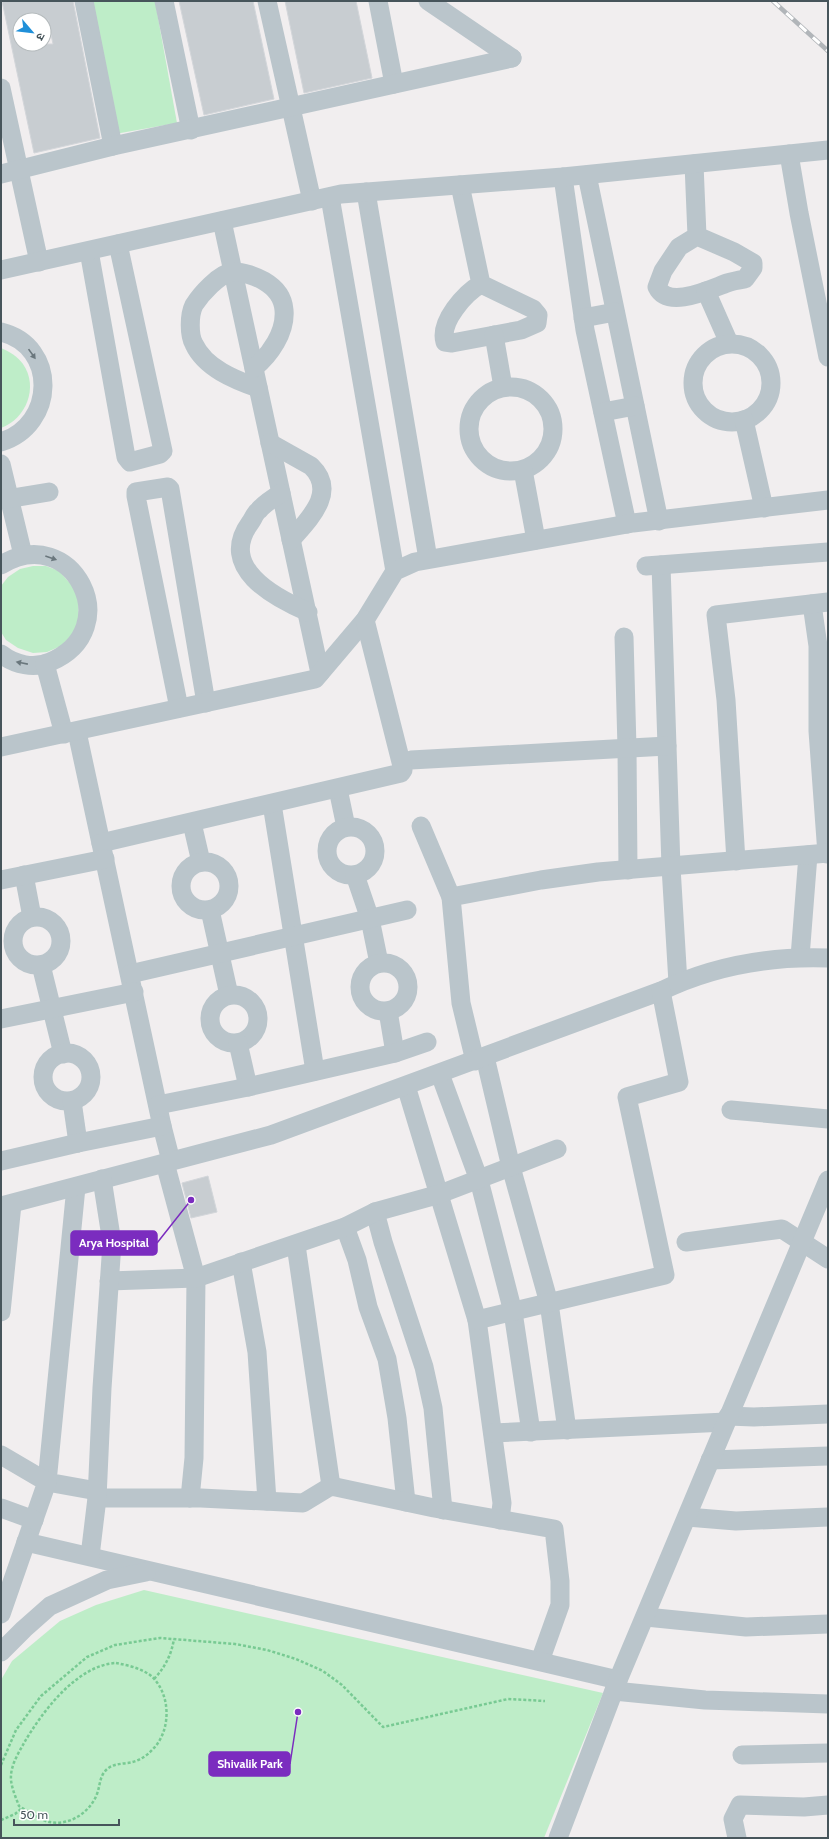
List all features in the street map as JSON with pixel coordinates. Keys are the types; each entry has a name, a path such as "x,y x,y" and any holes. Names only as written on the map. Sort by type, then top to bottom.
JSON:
{"street":[{"path":"84,1 113,146"},
{"path":"164,1 191,130"},
{"path":"267,1 291,107 321,199 395,571"},
{"path":"378,1 394,84"},
{"path":"10,172 113,146 512,58 428,1"},
{"path":"1,88 10,172 39,262"},
{"path":"1,270 341,194 587,175 828,150"},
{"path":"789,154 799,214 828,357"},
{"path":"694,164 697,236"},
{"path":"587,175 659,521"},
{"path":"563,177 583,318 627,524"},
{"path":"460,184 482,284"},
{"path":"366,192 428,559"},
{"path":"222,221 320,673"},
{"path":"697,236 734,252 753,263 752,268 745,279 680,297 666,296 659,293 657,287 663,271 680,247 697,236"},
{"path":"89,251 126,457 130,462 160,454 163,450 118,244"},
{"path":"254,368 262,361 279,335 284,318 284,309 279,294 268,284 250,276 234,272 223,275 214,282 194,306 192,316 192,335 194,345 213,367 227,376 258,388"},
{"path":"482,284 522,303 538,315 537,323 532,326 494,335 452,343 445,342 443,336 444,328 451,315 471,289 482,284"},
{"path":"706,291 729,343"},
{"path":"583,318 616,312"},
{"path":"1,332 17,339 29,349 37,362 42,376 43,391 40,406 34,420 23,431 11,439 1,442"},
{"path":"494,335 503,387"},
{"path":"729,343 741,344 753,349 763,357 769,368 772,381 770,394 765,405 756,414 744,420 732,422 720,420 710,415 701,407 695,396 693,385 694,372 699,361 707,352 717,346 729,343"},
{"path":"517,386 531,391 542,400 550,412 554,426 552,440 546,453 536,464 523,470 510,472 496,469 484,462 475,452 470,440 468,426 472,412 479,401 490,392 503,387 517,386"},
{"path":"603,412 635,406"},
{"path":"744,420 764,508"},
{"path":"270,443 311,466 316,471 323,485 323,493 318,506 291,540"},
{"path":"1,464 5,499 23,555"},
{"path":"523,470 536,540"},
{"path":"179,708 136,492 168,487 170,489 206,703"},
{"path":"5,499 49,492"},
{"path":"281,493 258,510 244,531 241,545 242,559 248,573 262,587 292,605 308,612"},
{"path":"1,747 315,679 365,620 395,571 415,562 627,524 828,500"},
{"path":"477,1320 665,1275 627,1097 679,1082 670,987 671,867 667,746 653,566 828,552"},
{"path":"1,565 10,559 23,555 42,555 60,561 75,573 85,589 89,608 86,627 77,644 63,656 45,664 32,665 19,663 1,654"},
{"path":"451,897 541,880 628,870 828,854 818,730 823,645 820,603 716,615 726,700 736,861"},
{"path":"1,880 24,875 192,823 396,776 401,773 403,770 365,620"},
{"path":"624,637 628,870"},
{"path":"45,664 70,733 103,851 158,1105 168,1162 196,1278 194,1458 190,1498"},
{"path":"411,760 667,746"},
{"path":"338,789 346,827"},
{"path":"272,804 315,1071"},
{"path":"192,823 201,862"},
{"path":"421,826 451,897 461,1003 480,1059 549,1303 567,1430"},
{"path":"346,827 355,827 363,830 374,842 374,859 370,866 363,872 355,875 340,873 330,863 327,856 329,841 339,830 346,827"},
{"path":"800,957 808,855"},
{"path":"201,862 209,862 217,865 224,870 228,877 228,894 221,904 210,910 195,908 188,904 181,891 183,876 194,865 201,862"},
{"path":"24,875 32,917"},
{"path":"355,875 370,919 379,963"},
{"path":"210,910 221,953 229,995"},
{"path":"130,974 407,910"},
{"path":"32,917 41,917 49,920 60,932 61,940 58,953 49,962 41,965 34,965 20,959 13,946 15,931 25,920 32,917"},
{"path":"1,1312 6,1205 271,1135 440,1074 670,987 734,965 800,957 828,958"},
{"path":"379,963 388,963 396,966 402,971 406,978 408,987 407,995 399,1005 388,1011 374,1009 367,1005 360,992 360,984 366,970 379,963"},
{"path":"41,965 63,1054"},
{"path":"1,1019 134,992"},
{"path":"229,995 244,997 250,1001 257,1014 258,1022 251,1036 238,1043 226,1042 215,1035 211,1028 211,1011 221,998 229,995"},
{"path":"388,1011 395,1053"},
{"path":"158,1105 248,1087 395,1053 428,1042"},
{"path":"238,1043 248,1087"},
{"path":"70,1053 84,1060 91,1073 89,1088 79,1099 72,1101 55,1099 44,1086 44,1070 52,1059 63,1054 70,1053"},
{"path":"440,1074 478,1180 513,1312 531,1432"},
{"path":"406,1086 477,1320 502,1503 500,1520"},
{"path":"72,1101 78,1143"},
{"path":"731,1110 828,1119"},
{"path":"1,1161 78,1143 162,1126"},
{"path":"109,1281 196,1278 296,1245 345,1227 376,1212 440,1194 558,1149"},
{"path":"90,1556 97,1495 102,1388 112,1243 102,1179"},
{"path":"558,1838 616,1685 828,1180"},
{"path":"1,1614 47,1482 76,1186"},
{"path":"376,1212 383,1242 424,1367 433,1408 443,1510"},
{"path":"345,1227 357,1260 368,1307 387,1359 397,1418 406,1502"},
{"path":"686,1242 782,1229 802,1240 828,1259"},
{"path":"296,1245 330,1486"},
{"path":"242,1262 257,1352 267,1501"},
{"path":"493,1433 828,1414"},
{"path":"1,1456 47,1482 97,1495 304,1503 330,1486 443,1510 554,1529 560,1581 560,1605 540,1661"},
{"path":"710,1460 828,1456"},
{"path":"1,1508 34,1520"},
{"path":"687,1517 736,1521 828,1517"},
{"path":"26,1542 540,1661 616,1685 705,1700 828,1704"},
{"path":"1,1652 50,1606 107,1580 153,1571"},
{"path":"646,1616 746,1627 828,1624"},
{"path":"742,1755 828,1753"},
{"path":"736,1838 733,1819 740,1805 804,1807 828,1805"}],"path":[{"path":"1,1765 16,1730 41,1696 87,1657 115,1645 160,1638 235,1644 267,1650 296,1659 322,1671 342,1684 382,1727 508,1699 545,1701"},
{"path":"154,1679 163,1669 172,1653 174,1639"},
{"path":"107,1664 126,1665 138,1669 154,1679 164,1697 166,1723 160,1741 153,1750 140,1760 118,1764 108,1769 99,1780 97,1793 91,1804 83,1814 73,1819 62,1823 44,1820 20,1806 14,1793 11,1779 14,1762 45,1711 69,1686 84,1675 107,1664"},
{"path":"1,1820 15,1814 22,1808"}],"green space":[{"path":"91,1 155,1 177,123 115,134"},
{"path":"1,348 13,354 23,364 28,373 30,392 23,410 10,424 1,428"},
{"path":"33,566 46,566 59,571 78,592 79,622 72,635 61,646 47,652 33,653 18,648 6,640 1,632 1,586 8,577 20,569"},
{"path":"144,1590 603,1693 544,1838 1,1838 1,1680 12,1661 60,1621 96,1605"}],"building":[{"path":"2,1 73,1 100,138 34,153 13,52 52,52 52,12 12,12 12,48"},
{"path":"179,1 253,1 274,99 204,115"},
{"path":"285,1 356,1 372,78 304,93"},
{"path":"208,1176 217,1212 191,1218 182,1183"}],"railway":[{"path":"773,1 828,51"}],"place":[{"name":"Arya Hospital","path":"191,1200"},
{"name":"Shivalik Park","path":"298,1712"}]}
